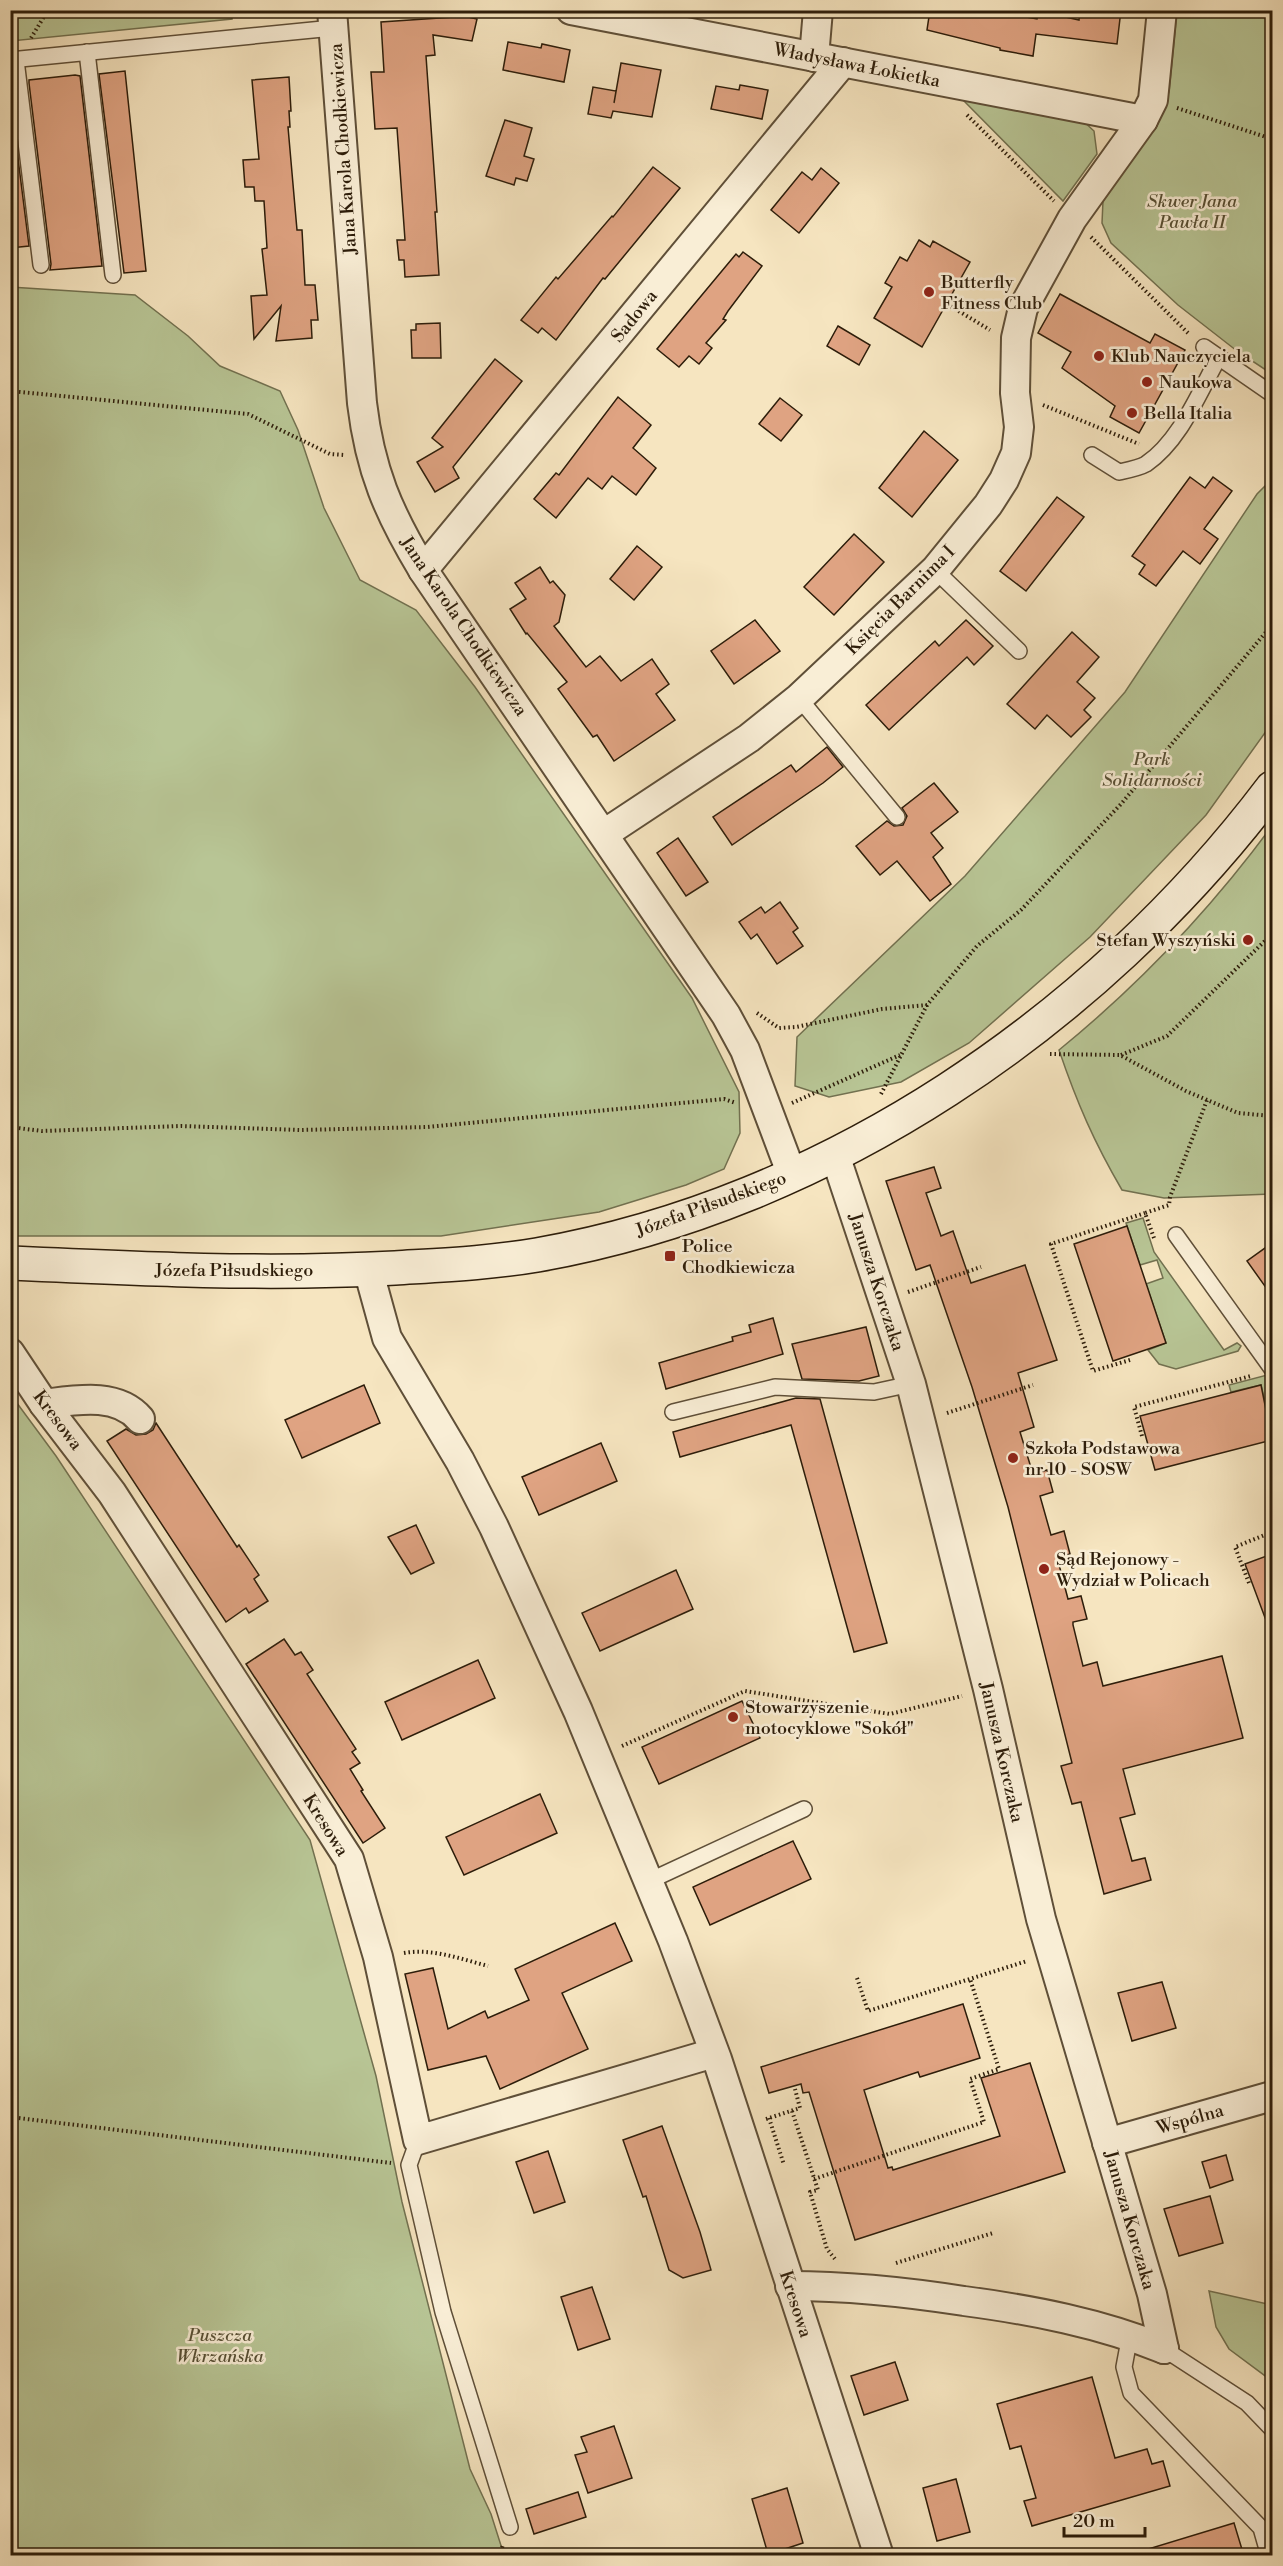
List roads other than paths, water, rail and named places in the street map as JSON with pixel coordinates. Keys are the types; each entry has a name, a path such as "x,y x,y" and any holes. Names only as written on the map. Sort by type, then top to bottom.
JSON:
{"street":[{"name":"Władysława Łokietka","path":"571,10 814,57 1148,110"},
{"path":"814,57 818,10"},
{"path":"1148,110 1162,10"},
{"name":"Jana Karola Chodkiewicza","path":"333,19 362,403 370,456 382,493 402,535 423,570 726,1015 745,1050 792,1175"},
{"name":"Sadowa","path":"423,570 843,62"},
{"name":"Księcia Barnima I","path":"604,834 748,738 799,698 935,570 988,505 1016,453 1019,427 1015,393 1016,338 1023,308 1072,219 1148,110"},
{"name":"Józefa Piłsudskiego","path":"10,1263 154,1269 368,1269 491,1262 579,1247 662,1225 792,1175 835,1155 901,1118 1017,1041 1066,1003 1154,925 1237,834 1272,788"},
{"name":"Janusza Korczaka","path":"835,1155 911,1384 988,1689 1050,1954 1152,2294 1164,2349"},
{"name":"Kresowa","path":"368,1269 387,1338 460,1461 494,1527 578,1711 649,1881 714,2053 879,2556"},
{"name":"Kresowa","path":"10,1353 44,1404 112,1492 349,1859 378,1957 413,2153"},
{"path":"44,1404 78,1400 116,1402 133,1411 140,1419"},
{"path":"413,2153 714,2053"},
{"name":"Wspólna","path":"1107,2143 1272,2096"},
{"path":"789,2286 870,2289 1039,2312 1130,2335 1164,2349"}],"lane":[{"path":"40,265 13,60 333,19"},
{"path":"87,52 113,275"},
{"path":"1204,347 1272,394"},
{"path":"1092,454 1119,472 1144,465 1161,452 1179,427 1219,357"},
{"path":"935,570 1019,651"},
{"path":"799,698 897,817"},
{"path":"1176,1235 1267,1371"},
{"path":"673,1412 775,1387 874,1392 911,1384"},
{"path":"649,1881 804,1809"},
{"path":"413,2153 443,2312 510,2527"},
{"path":"1130,2335 1124,2367 1131,2393 1261,2528 1269,2556"},
{"path":"1164,2349 1246,2403 1272,2429"}],"place":[{"name":"Butterfly Fitness Club","path":"929,292"},
{"name":"Klub Nauczyciela","path":"1099,356"},
{"name":"Naukowa","path":"1147,382"},
{"name":"Bella Italia","path":"1132,413"},
{"name":"Stefan Wyszyński","path":"1248,940"},
{"name":"Police Chodkiewicza","path":"670,1256"},
{"name":"Szkoła Podstawowa nr 10 - SOSW","path":"1013,1458"},
{"name":"Sąd Rejonowy - Wydział w Policach","path":"1044,1569"},
{"name":"Stowarzyszenie motocyklowe \"Sokół\"","path":"733,1717"}],"park label":[{"name":"Skwer Jana Pawła II","path":"1192,211"},
{"name":"Park Solidarności","path":"1152,769"},
{"name":"Puszcza Wkrzańska","path":"220,2345"}]}
